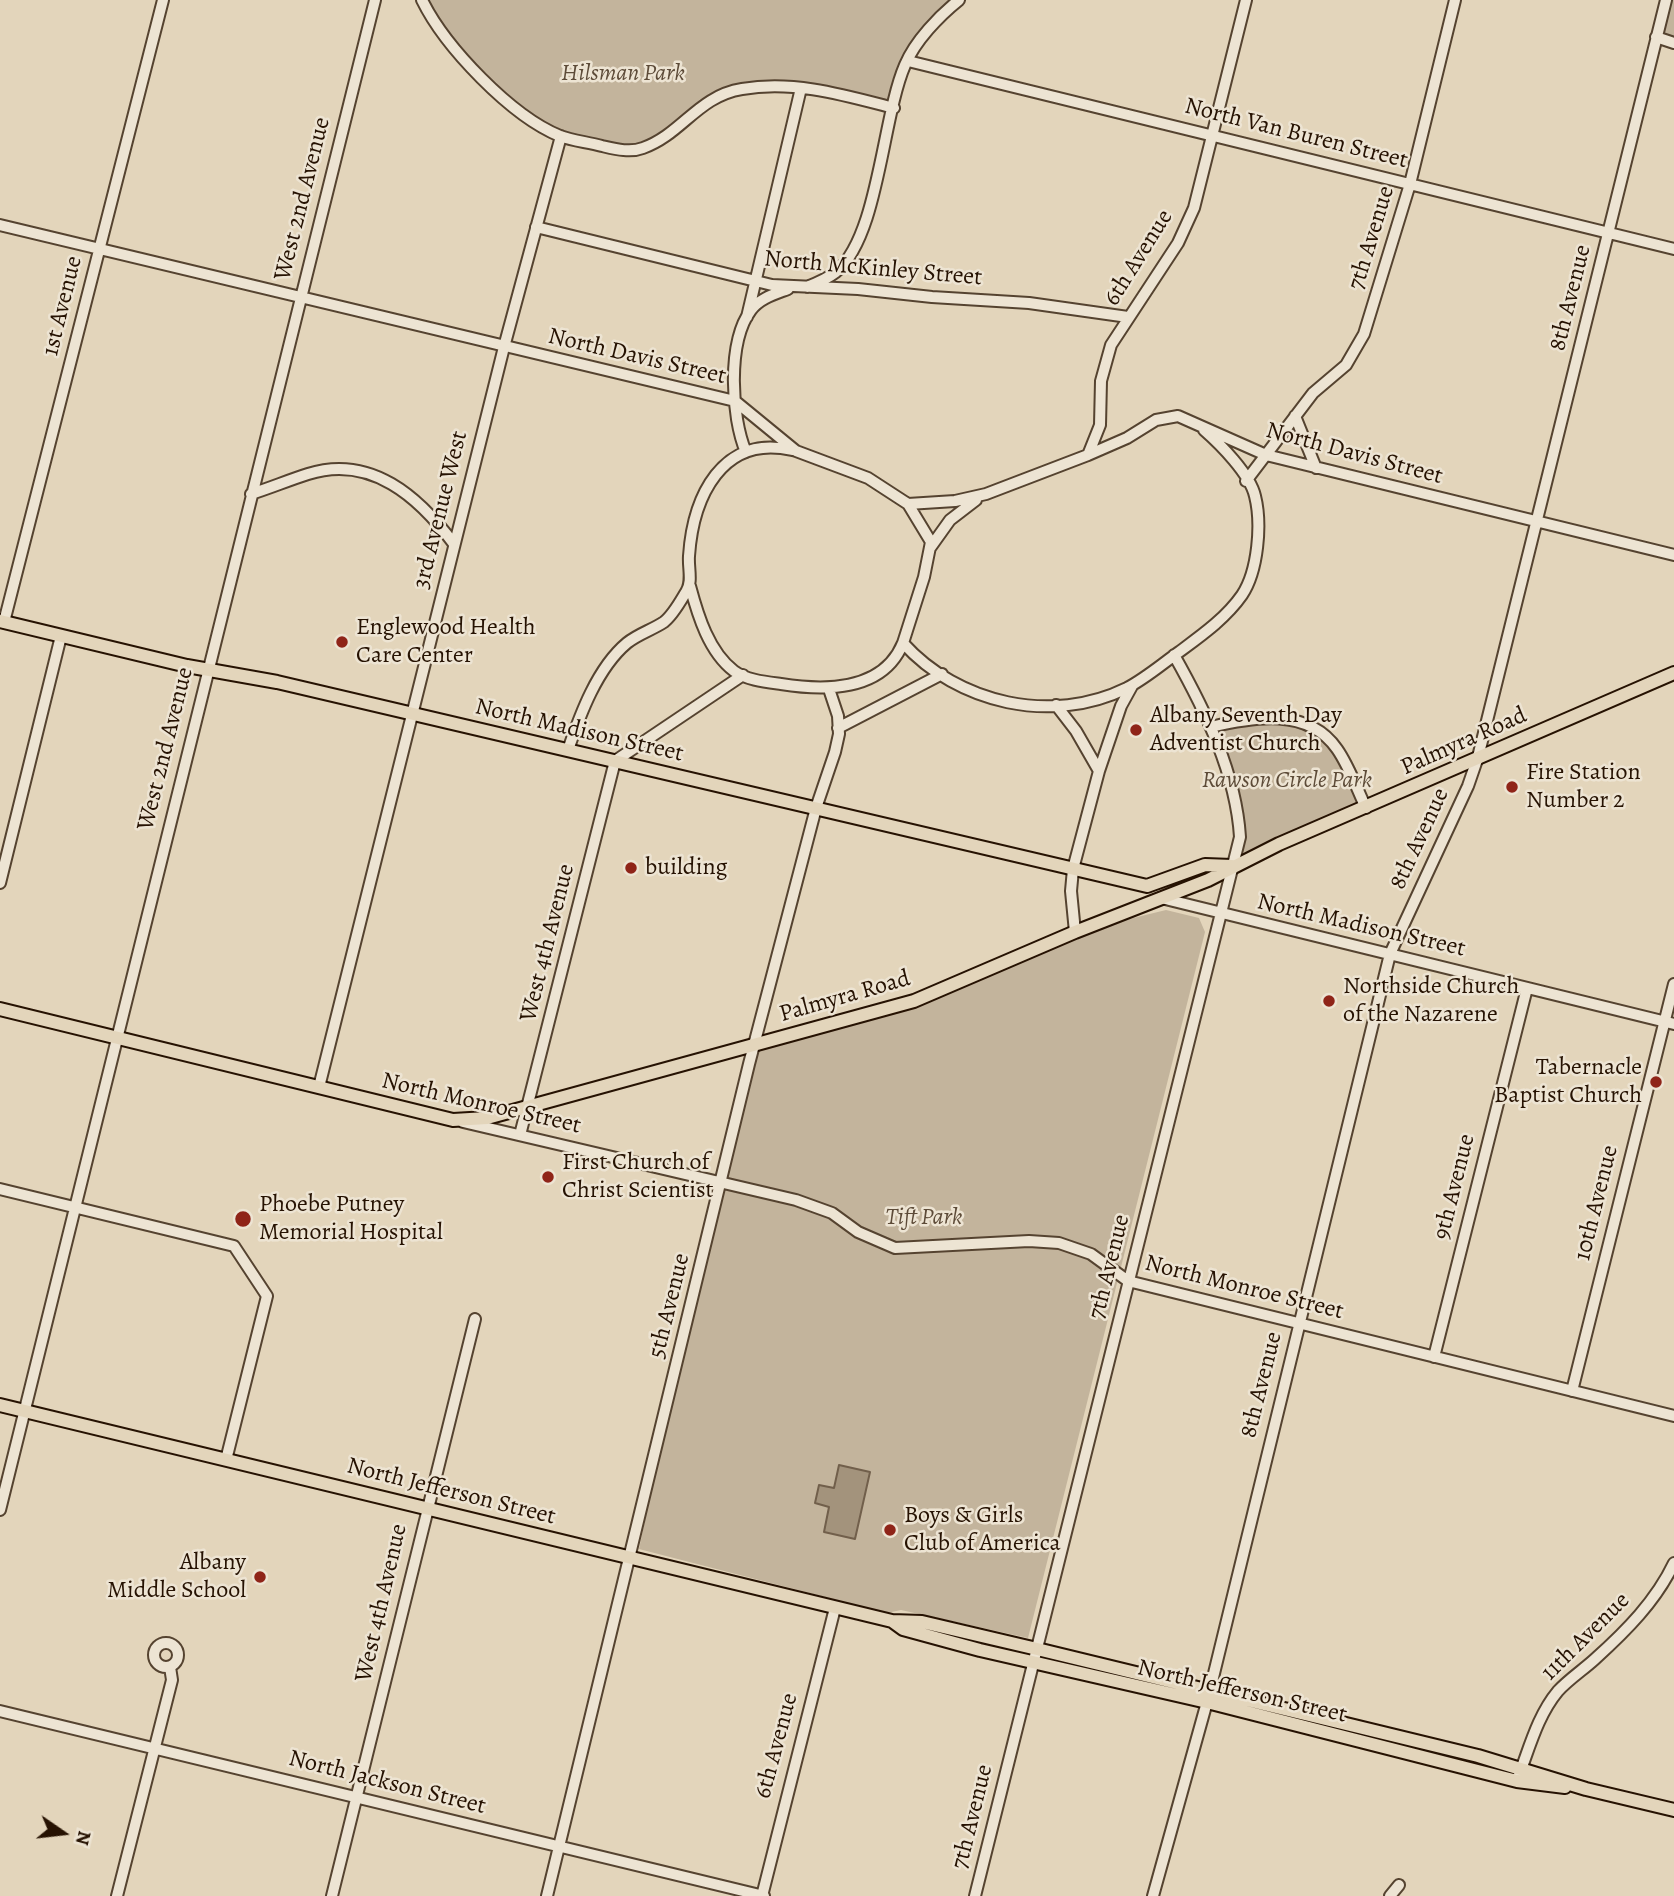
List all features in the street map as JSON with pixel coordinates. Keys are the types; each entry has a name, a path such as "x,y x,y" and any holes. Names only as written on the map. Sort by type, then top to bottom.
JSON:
{"main road":[{"name":"North Madison Street","path":"2,621 187,666 208,668 412,714 1147,886"},
{"name":"Palmyra Road","path":"453,1120 487,1118 914,1000 1075,932 1208,880 1232,866 1674,673"},
{"name":"Palmyra Road","path":"1147,886 1205,865 1232,866"},
{"name":"North Monroe Street","path":"0,1009 453,1120"},
{"name":"North Jefferson Street","path":"0,1405 835,1608 892,1621 922,1622 1038,1649 1517,1782 1587,1789"},
{"name":"North Jefferson Street","path":"892,1621 920,1634 1033,1663 1208,1697 1522,1767 1587,1789 1674,1810"}],"street":[{"name":"1st Avenue","path":"2,621 163,0"},
{"name":"West 2nd Avenue","path":"0,1510 375,0"},
{"path":"422,0 449,39 500,95 519,112 561,136 623,150 637,150 672,131 687,115 723,93 759,87 831,91 894,108"},
{"path":"805,288 836,272 853,250 866,215 908,61 938,19 959,0"},
{"name":"6th Avenue","path":"1088,455 1100,425 1105,364 1116,335 1159,275 1185,230 1194,208 1246,0"},
{"name":"7th Avenue","path":"1246,481 1313,393 1346,365 1364,334 1410,184 1455,0"},
{"name":"8th Avenue","path":"1153,1896 1208,1697 1390,954 1468,786 1478,757 1666,0"},
{"path":"1656,37 1674,43"},
{"name":"North Van Buren Street","path":"908,61 1674,249"},
{"path":"746,452 738,433 734,365 800,88"},
{"name":"3rd Avenue West","path":"319,1087 454,544 561,136"},
{"name":"North Davis Street","path":"0,225 504,348 735,401 796,451 868,478 908,504 986,494 1128,438 1156,420 1178,416 1266,455 1536,524 1674,555"},
{"name":"North McKinley Street","path":"536,228 791,288 858,289 1029,303 1128,317"},
{"path":"747,317 759,302 791,288"},
{"path":"1295,416 1315,468"},
{"path":"903,643 915,656 964,690 1001,703 1056,705 1113,693 1133,684 1174,655 1222,618 1244,592 1252,566 1257,534 1255,494 1224,448 1195,422"},
{"path":"796,451 769,447 746,452 718,471 702,496 691,536 690,586 697,611 724,663 743,676 766,682 829,689 854,684 888,666 903,643 931,541 908,504"},
{"path":"251,494 325,470 364,472 379,476 406,491 454,544"},
{"path":"930,548 950,520 986,494"},
{"path":"568,750 606,666 626,644 666,621 690,586"},
{"path":"0,883 61,636"},
{"name":"7th Avenue","path":"975,1896 1240,833 1229,783 1211,727 1174,655"},
{"path":"838,728 942,674"},
{"path":"615,761 743,676"},
{"path":"1075,932 1071,891 1073,869 1099,771 1121,706 1133,684"},
{"name":"5th Avenue","path":"547,1896 756,1044 816,808 835,752 837,710 829,689"},
{"path":"1056,705 1076,731 1099,771"},
{"path":"1211,727 1267,718 1301,722 1326,736 1338,750 1366,808"},
{"name":"West 4th Avenue","path":"520,1135 615,761"},
{"name":"North Madison Street","path":"1161,898 1669,1023"},
{"name":"10th Avenue","path":"1573,1391 1669,1023 1674,984"},
{"name":"9th Avenue","path":"1434,1357 1527,988"},
{"name":"North Monroe Street","path":"453,1120 816,1206 832,1213 874,1241 895,1248 1029,1241 1059,1243 1091,1254 1128,1281 1674,1416"},
{"path":"0,1189 234,1246 267,1296 226,1460"},
{"name":"West 4th Avenue","path":"332,1896 475,1319"},
{"name":"11th Avenue","path":"1517,1782 1541,1718 1552,1700 1574,1676 1627,1629 1658,1591 1674,1563"},
{"name":"6th Avenue","path":"763,1896 835,1608"},
{"path":"117,1896 172,1680 170,1667"},
{"name":"North Jackson Street","path":"0,1711 763,1896"},
{"path":"1390,1896 1399,1885"}],"green space":[{"name":"Hilsman Park","path":"422,0 956,0 902,65 892,106 830,89 739,87 637,148 564,135 544,127 524,114 504,97 468,58"},
{"path":"1667,0 1674,0 1674,42 1657,37"},
{"name":"Rawson Circle Park","path":"1267,719 1305,725 1336,751 1365,807 1234,865 1241,837 1212,728"},
{"name":"Tift Park","path":"1166,910 1199,918 1205,932 1028,1638 901,1610 887,1613 639,1549 669,1405 757,1046 915,1002 1076,932"}],"shaded area":[{"path":"839,1465 870,1472 855,1539 824,1532 829,1507 815,1503 819,1485 834,1488"}],"place":[{"name":"Englewood Health Care Center","path":"342,642"},
{"name":"Albany Seventh Day Adventist Church","path":"1136,730"},
{"name":"Fire Station Number 2","path":"1512,787"},
{"name":"building","path":"631,868"},
{"name":"Northside Church of the Nazarene","path":"1329,1001"},
{"name":"Tabernacle Baptist Church","path":"1656,1082"},
{"name":"First Church of Christ Scientist","path":"548,1177"},
{"name":"Phoebe Putney Memorial Hospital","path":"243,1219"},
{"name":"Boys & Girls Club of America","path":"890,1530"},
{"name":"Albany Middle School","path":"260,1577"}]}
